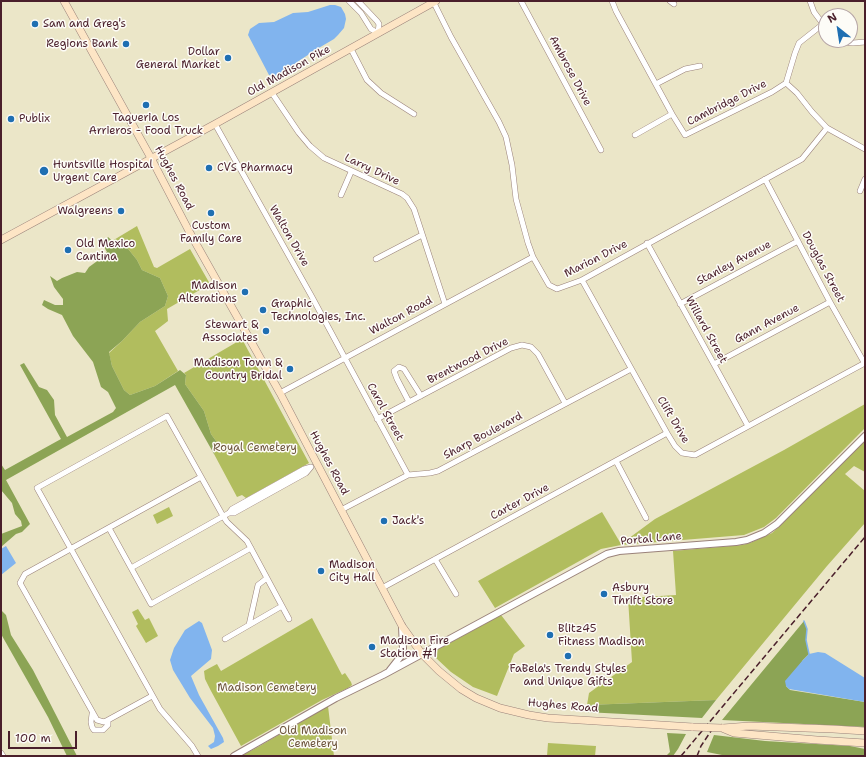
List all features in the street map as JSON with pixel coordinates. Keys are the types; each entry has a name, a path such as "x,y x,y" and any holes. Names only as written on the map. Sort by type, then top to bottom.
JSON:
{"main road":[{"name":"Hughes Road","path":"64,1 151,158 190,233 280,393 314,465 341,510 402,626 422,654 438,671 476,698 500,708 548,718 693,727 722,728 749,726 865,731"},
{"name":"Old Madison Pike","path":"1,240 272,93 435,2"},
{"name":"Hughes Road","path":"722,728 734,732 865,743"}],"street":[{"path":"349,1 361,13 371,28 378,33 379,24 358,1"},
{"name":"Ambrose Drive","path":"522,1 601,150"},
{"name":"Cambridge Drive","path":"612,1 672,114 685,135 772,92 786,83"},
{"path":"810,1 818,18"},
{"name":"Marion Drive","path":"435,2 451,37 506,137 512,165 516,199 532,257 549,285 557,289 582,280 802,158 827,128"},
{"path":"818,30 799,43 786,83 797,93 827,128 865,149"},
{"path":"350,49 367,80 381,93 414,114"},
{"path":"656,84 684,69 700,66"},
{"name":"Larry Drive","path":"272,93 299,133 310,146 324,158 351,172 402,194 407,198 414,209 445,304"},
{"path":"635,134 672,114"},
{"name":"Walton Drive","path":"215,124 312,297 344,359"},
{"path":"341,195 351,172"},
{"name":"Douglas Street","path":"765,179 830,302 865,364"},
{"path":"860,191 865,179"},
{"path":"376,259 422,235"},
{"name":"Stanley Avenue","path":"680,304 798,241"},
{"name":"Willard Street","path":"647,243 748,426"},
{"name":"Walton Road","path":"280,393 532,257"},
{"name":"Clift Drive","path":"582,280 667,433 675,446 682,453 695,455 865,364"},
{"name":"Gann Avenue","path":"714,364 830,302"},
{"name":"Brentwood Drive","path":"377,419 511,348 522,345 531,347 538,354 565,403"},
{"name":"Carol Street","path":"344,359 408,475"},
{"path":"409,402 394,371 399,367 404,368 420,396"},
{"name":"Sharp Boulevard","path":"341,510 408,475 438,471 632,369"},
{"path":"198,756 192,746 160,708 152,696 37,488 167,416 223,516 227,522 247,541 289,619"},
{"name":"Carter Drive","path":"382,588 667,433"},
{"name":"Portal Lane","path":"234,756 336,698 389,672 607,554 619,551 736,542 747,540 764,533 777,524 865,436"},
{"path":"616,461 646,518"},
{"path":"131,568 223,516 229,513 234,513 261,496 306,473 314,465"},
{"path":"152,696 104,722 97,720 92,714 20,584 25,574 201,477"},
{"path":"109,528 151,604 251,548"},
{"path":"435,559 456,594"},
{"path":"250,624 258,585 267,578"},
{"path":"225,638 282,606"},
{"path":"389,672 401,656 403,649 402,626"},
{"path":"92,714 91,722 94,730 103,730 108,725 108,720"}],"green space":[{"path":"137,226 154,267 157,268 190,249 210,284 167,309 168,321 155,331 178,371 155,386 130,395 124,390 112,366 109,353 140,322 165,306 168,296 160,278 142,270 137,260 125,245 118,246 112,241"},
{"path":"108,237 118,246 125,245 137,260 142,270 160,278 168,296 165,306 140,322 109,352 112,366 124,390 130,395 155,386 180,370 186,375 185,384 204,411 211,434 216,441 214,454 175,385 6,480 30,524 22,532 16,534 1,547 1,534 22,526 21,521 15,514 12,503 1,490 1,464 5,470 61,439 20,365 24,363 39,387 47,390 54,400 55,415 67,437 113,412 116,408 108,392 101,387 93,362 73,336 62,315 42,305 44,300 55,305 63,305 63,299 54,287 50,276 57,281 77,272 85,273 89,267 107,252 103,245"},
{"name":"Royal Cemetery","path":"242,339 309,463 246,498 242,495 237,497 214,454 216,441 211,434 204,411 185,384 186,375 184,373"},
{"path":"865,404 865,428 776,518 764,527 744,535 621,545 601,549 495,608 478,581 602,512 621,544 655,519 784,450"},
{"path":"865,440 865,472 854,466 845,474 865,491 865,523 827,566 716,700 587,705 589,693 632,662 628,598 676,595 673,551 742,545 772,533"},
{"path":"169,507 173,516 157,524 153,515"},
{"path":"138,609 145,620 149,618 158,636 146,643 136,626 138,624 132,612"},
{"path":"1,610 6,615 11,635 33,670 77,756 67,756 48,717 1,634"},
{"path":"501,615 525,646 514,654 497,696 473,687 451,672 436,658 437,650"},
{"name":"Madison Cemetery","path":"312,618 342,675 345,673 352,685 322,700 241,746 205,679 204,671 217,664 221,671"},
{"path":"804,621 807,629 806,640 809,654 803,660 786,686 790,690 865,702 865,727 722,720"},
{"path":"716,700 702,718 585,712 587,705"},
{"name":"Old Madison Cemetery","path":"328,706 334,756 241,756 258,747"},
{"path":"667,733 686,734 673,756 666,756 670,752"},
{"path":"714,735 765,741 850,746 865,749 865,756 722,755 707,752"},
{"path":"548,743 596,746 595,756 547,756"}],"water":[{"path":"330,5 341,7 345,14 346,19 344,28 338,35 276,76 269,75 248,35 250,29 259,23 274,22 293,13 308,12"},
{"path":"6,546 16,563 1,575 1,549"},
{"path":"199,621 202,623 212,650 211,659 191,676 199,695 224,742 211,749 208,746 214,742 215,736 213,728 190,698 173,670 170,660 174,648 185,630"},
{"path":"818,652 825,653 865,678 865,702 789,689 786,686 785,681 803,660 809,654"}],"waterway":[{"path":"804,621 807,629 806,640 809,654"}],"railway":[{"path":"681,756 865,537"},
{"path":"697,756 701,746 715,725"}],"place":[{"name":"Sam and Greg's","path":"35,24"},
{"name":"Regions Bank","path":"126,44"},
{"name":"Dollar General Market","path":"228,58"},
{"name":"Taqueria Los Arrieros - Food Truck","path":"146,105"},
{"name":"Publix","path":"11,119"},
{"name":"CVS Pharmacy","path":"209,168"},
{"name":"Huntsville Hospital Urgent Care","path":"44,171"},
{"name":"Walgreens","path":"121,211"},
{"name":"Custom Family Care","path":"211,213"},
{"name":"Old Mexico Cantina","path":"68,250"},
{"name":"Madison Alterations","path":"245,292"},
{"name":"Graphic Technologies, Inc.","path":"263,310"},
{"name":"Stewart & Associates","path":"266,331"},
{"name":"Madison Town & Country Bridal","path":"290,369"},
{"name":"Jack's","path":"384,521"},
{"name":"Madison City Hall","path":"321,571"},
{"name":"Asbury Thrift Store","path":"604,594"},
{"name":"Blitz45 Fitness Madison","path":"550,635"},
{"name":"Madison Fire Station #1","path":"372,647"},
{"name":"FaBela's Trendy Styles and Unique Gifts","path":"568,656"}]}
